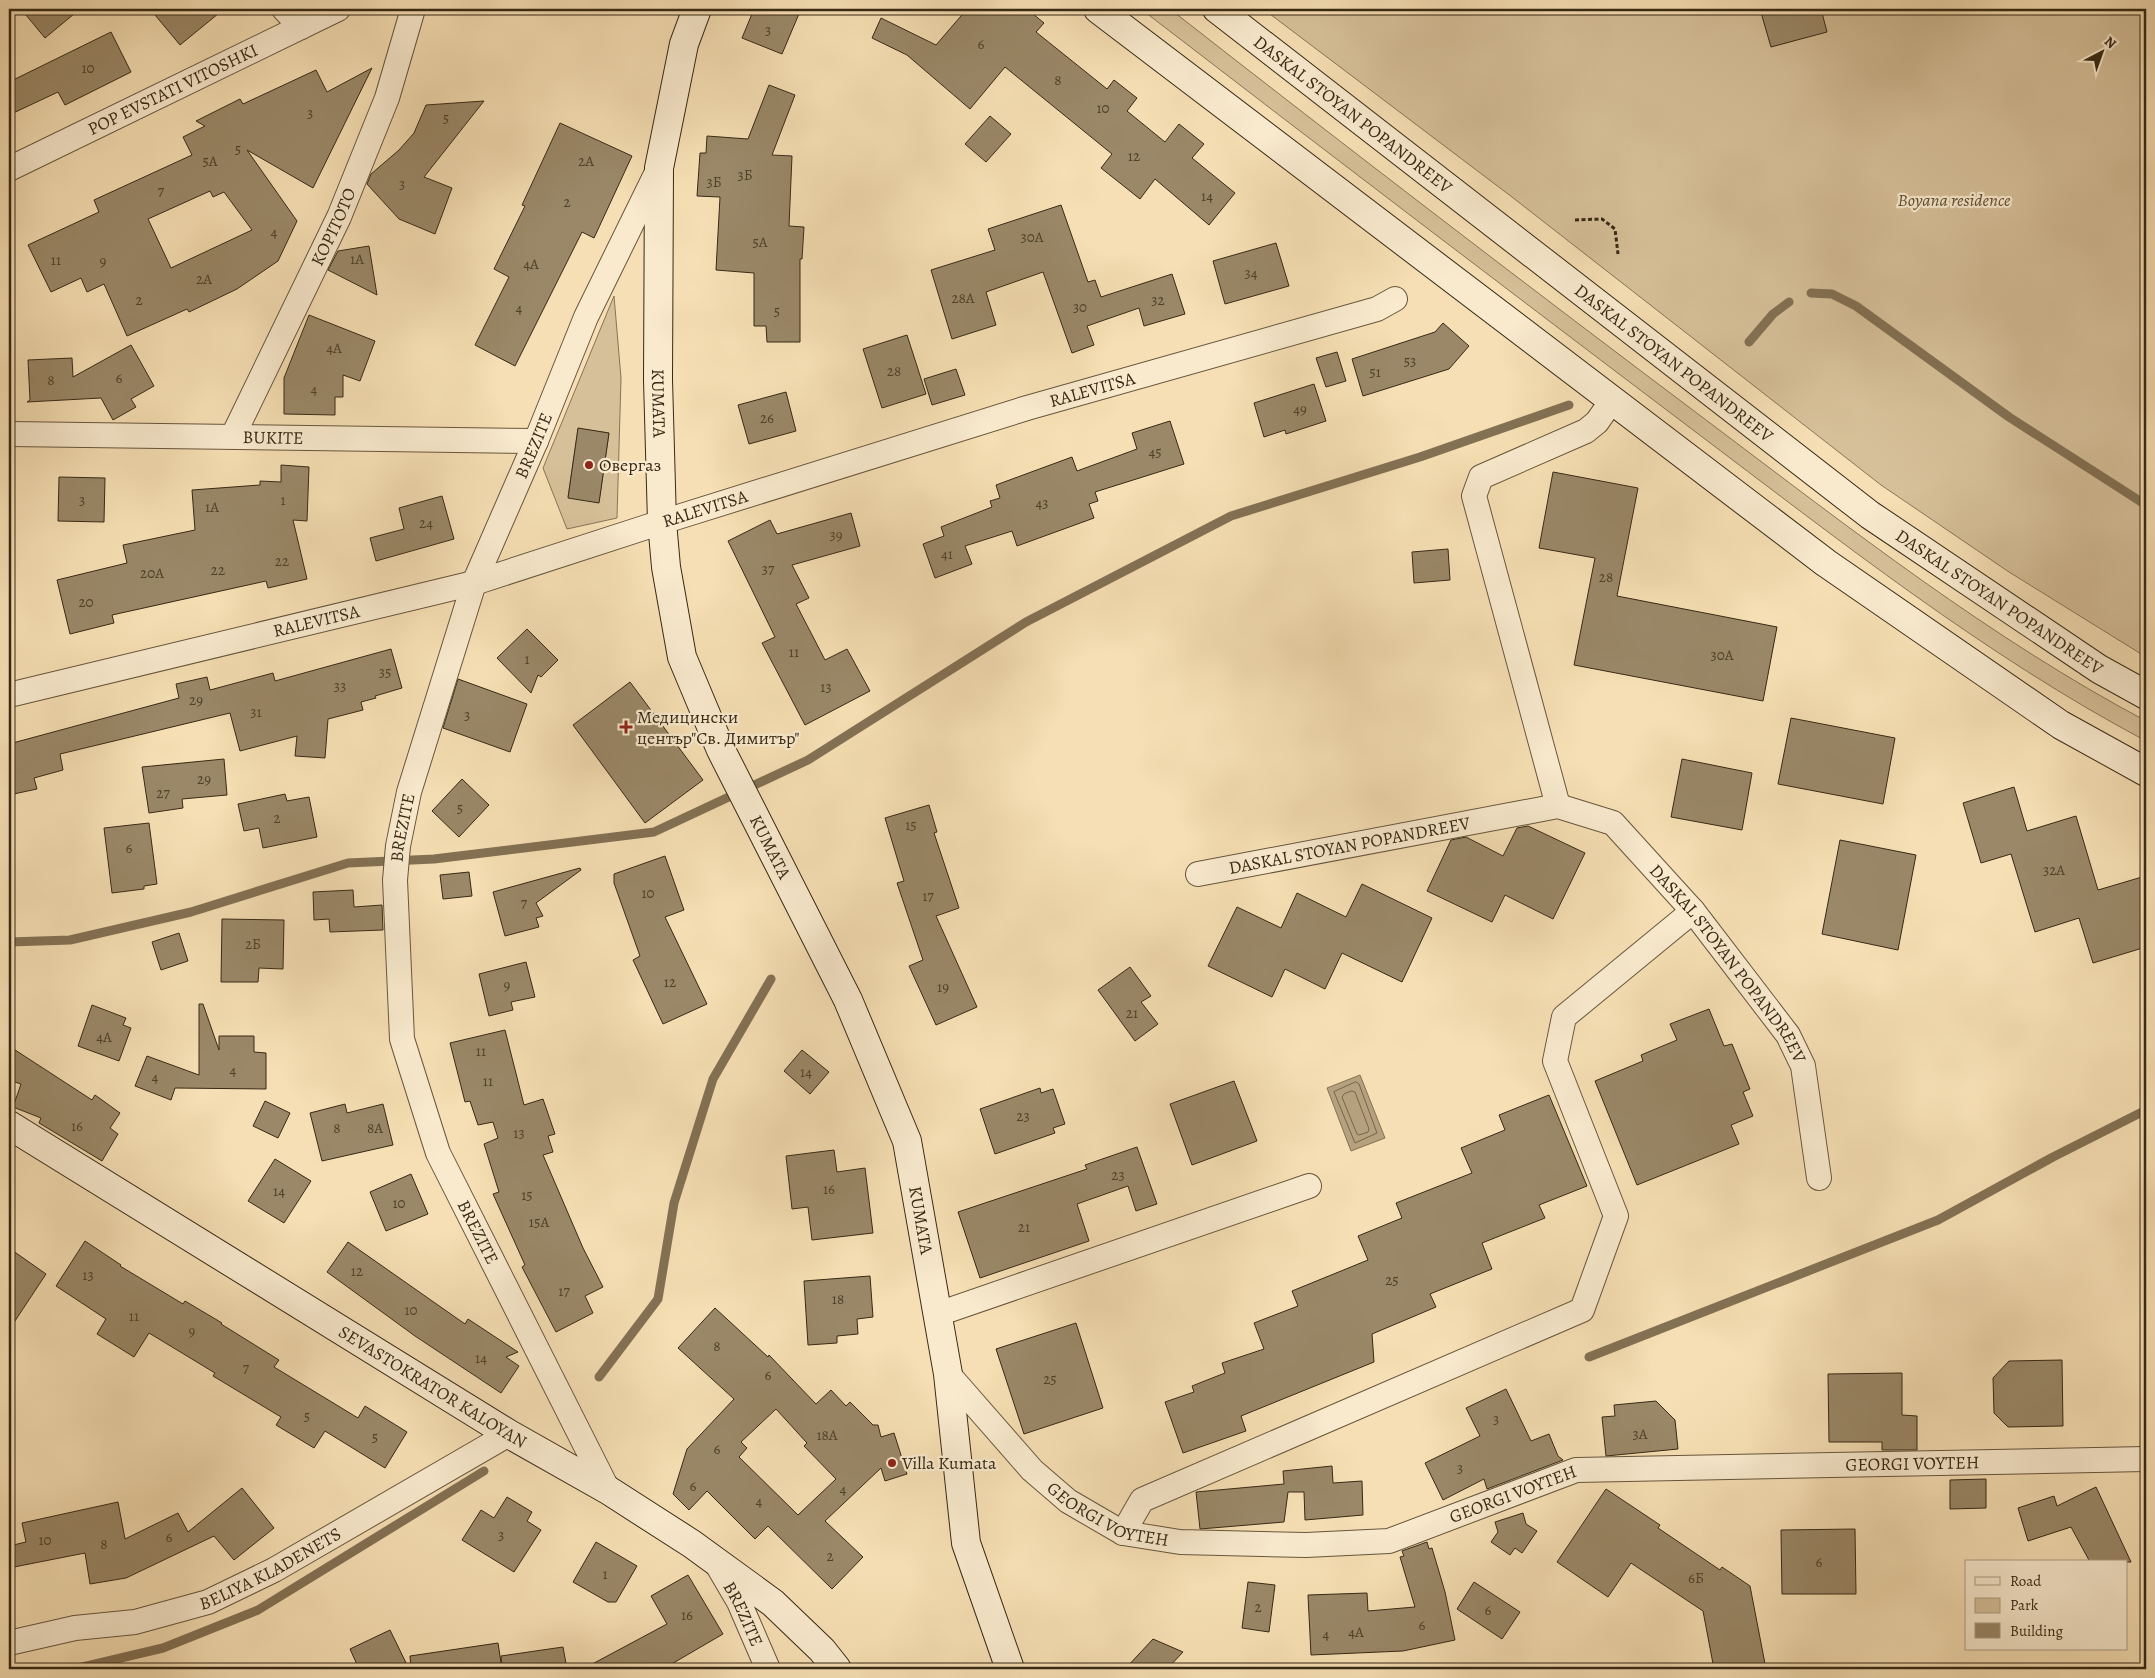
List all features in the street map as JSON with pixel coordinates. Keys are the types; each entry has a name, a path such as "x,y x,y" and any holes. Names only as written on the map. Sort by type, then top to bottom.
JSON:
{"main road":[{"name":"KUMATA","path":"697,9 684,44 659,168 658,380 662,522 666,567 682,657 721,750 848,1000 907,1141 948,1374 966,1543 1010,1669"},
{"path":"1098,9 1826,562 2061,725 2146,772"},
{"name":"DASKAL STOYAN POPANDREEV","path":"1217,9 1870,514 2100,669 2146,694"},
{"name":"SEVASTOKRATOR KALOYAN","path":"9,1125 509,1434 608,1490 714,1560 773,1603 822,1650 837,1669"}],"street":[{"path":"284,9 301,26"},
{"name":"POP EVSTATI VITOSHKI","path":"9,169 338,9"},
{"name":"KOPITOTO","path":"233,436 339,218 386,98 413,9"},
{"name":"BREZITE","path":"608,1490 438,1153 402,1039 395,880 398,846 409,792 474,583 536,441 586,317 659,168"},
{"name":"RALEVITSA","path":"9,695 474,583 1027,408 1377,309 1394,298"},
{"path":"1558,806 1474,496 1481,477 1586,431 1597,422 1613,399"},
{"name":"BUKITE","path":"9,434 536,441"},
{"name":"DASKAL STOYAN POPANDREEV","path":"1198,874 1558,806 1614,824 1686,916 1788,1035 1803,1066 1819,1178"},
{"path":"1123,1533 1142,1500 1582,1310 1616,1216 1555,1062 1564,1017 1686,916"},
{"path":"938,1314 1309,1186"},
{"name":"GEORGI VOYTEH","path":"948,1374 1032,1470 1068,1501 1123,1533 1180,1542 1306,1545 1389,1541 1576,1470 2146,1458"},
{"name":"BELIYA KLADENETS","path":"9,1643 75,1628 135,1622 208,1602 274,1570 509,1434"},
{"name":"BREZITE","path":"714,1560 739,1602 768,1669"}],"path":[{"path":"1575,220 1602,219 1615,229 1618,254"}],"green space":[{"path":"1141,9 1170,9 1642,372 1922,581 2088,689 2146,721 2146,741 2027,672 1858,554"},
{"name":"Boyana residence","path":"1269,9 2146,9 2146,657 2009,572 1881,485 1512,197 1266,11"},
{"path":"614,296 621,378 617,518 567,529 543,468","holes":["578,429 609,433 599,502 568,497"]}],"water":[{"path":"1360,1075 1385,1138 1351,1151 1327,1088"}],"building":[{"path":"21,9 80,9 45,38"},
{"path":"150,9 224,9 180,45"},
{"path":"754,9 801,9 782,54 742,38"},
{"path":"967,9 1027,9 1044,23 1036,32 1107,89 1114,80 1137,98 1127,111 1165,142 1179,124 1204,144 1192,158 1235,193 1209,225 1155,179 1140,199 1101,168 1112,154 1005,67 970,109 907,55 872,38 881,18 936,45"},
{"path":"1760,9 1821,9 1827,32 1771,47"},
{"path":"111,32 131,72 65,105 58,92 9,115 9,82"},
{"path":"372,68 313,188 247,150 297,221 278,261 237,289 189,312 187,309 127,336 104,284 87,292 81,278 51,292 28,245 99,212 94,200 192,155 183,137 205,126 196,121 240,99 243,104 316,70 327,92","holes":["210,191 213,197 224,192 252,230 171,268 148,219"]},
{"path":"769,85 795,95 772,155 792,156 789,226 804,227 802,259 800,259 800,342 767,342 766,326 754,326 754,273 716,270 720,197 697,196 700,153 706,153 707,136 748,139"},
{"path":"484,101 424,177 452,188 435,234 399,219 367,184 371,174 399,150 414,133 426,105"},
{"path":"990,116 1011,134 986,162 965,144"},
{"path":"560,123 632,156 594,238 582,232 515,366 475,345 509,277 494,269 525,206 522,205"},
{"path":"1061,205 1088,282 1095,280 1101,297 1172,274 1185,314 1144,326 1139,308 1087,326 1094,345 1072,353 1043,272 986,292 996,325 952,339 931,270 995,250 988,229"},
{"path":"1276,243 1289,286 1225,304 1213,261"},
{"path":"369,246 377,295 328,270 338,251"},
{"path":"309,315 375,341 360,381 343,375 343,397 335,397 335,415 284,414 284,378"},
{"path":"1443,323 1469,346 1449,369 1363,396 1352,359 1435,332"},
{"path":"907,335 926,394 882,408 863,349"},
{"path":"131,345 154,386 131,399 136,407 113,420 101,398 27,402 30,400 28,360 72,358 73,377"},
{"path":"1337,352 1346,381 1326,387 1316,358"},
{"path":"956,369 965,395 932,405 924,379"},
{"path":"1314,384 1326,421 1286,434 1285,430 1264,437 1254,403"},
{"path":"786,392 796,431 749,444 738,405"},
{"path":"1170,421 1184,464 1095,492 1098,501 1089,504 1094,518 1017,546 1012,531 965,546 972,564 935,578 923,544 944,536 941,527 992,507 990,501 1000,498 996,485 1072,457 1077,471 1137,449 1132,433"},
{"name":"Овергаз","path":"578,428 609,433 599,503 568,498"},
{"path":"281,465 309,467 307,521 293,520 307,579 268,588 266,581 112,615 114,623 70,634 57,580 127,563 123,545 195,530 192,490 260,485 260,481 281,482"},
{"path":"1553,472 1638,488 1617,596 1777,627 1763,701 1574,665 1595,558 1539,548"},
{"path":"59,477 105,478 104,522 58,521"},
{"path":"442,496 454,539 376,561 370,538 404,529 399,508"},
{"path":"851,513 860,546 792,565 809,598 796,604 825,660 847,649 870,691 805,725 762,643 775,637 728,541 770,520 777,534"},
{"path":"1448,549 1450,580 1414,583 1412,552"},
{"path":"527,629 558,660 541,677 538,675 531,693 497,658"},
{"path":"391,649 402,688 361,702 363,710 328,719 325,758 295,756 297,736 240,751 230,713 60,754 63,770 34,778 37,789 9,795 9,744 179,698 176,684 207,677 210,690 273,673 275,681"},
{"path":"458,679 527,704 510,752 443,728"},
{"path":"630,682 703,780 645,823 573,725"},
{"path":"1791,718 1895,738 1883,804 1778,784"},
{"path":"224,759 227,795 182,799 183,808 149,813 142,767"},
{"path":"1682,759 1752,773 1742,830 1671,817"},
{"path":"462,779 489,805 459,837 432,811"},
{"path":"2014,787 2027,831 2076,816 2098,890 2142,877 2146,891 2146,947 2093,963 2079,918 2035,932 2011,854 1981,863 1963,803"},
{"path":"285,794 287,801 309,797 317,837 263,848 259,828 244,831 238,804"},
{"path":"929,805 937,832 934,833 959,908 936,916 977,1007 936,1025 909,966 923,960 897,883 904,881 885,818"},
{"path":"149,823 157,884 144,886 144,889 112,893 104,828"},
{"path":"1528,826 1585,853 1553,919 1505,895 1492,922 1427,891 1451,840 1466,837 1503,856 1517,828"},
{"path":"1840,840 1916,855 1898,950 1822,934"},
{"path":"665,856 684,910 665,917 707,1004 663,1024 633,960 640,956 614,883 614,874"},
{"path":"580,868 581,870 536,903 543,916 536,918 539,927 505,936 493,892"},
{"path":"469,872 472,896 443,899 440,875"},
{"path":"1362,884 1432,918 1402,982 1342,953 1325,989 1285,969 1272,997 1208,966 1237,907 1281,928 1297,893 1346,917"},
{"path":"353,890 354,907 382,905 383,930 330,932 329,919 314,920 313,892"},
{"path":"222,919 284,920 283,969 259,968 258,982 221,982"},
{"path":"179,933 188,961 161,970 152,942"},
{"path":"526,962 535,997 511,1002 513,1010 489,1016 479,974"},
{"path":"1130,967 1151,996 1141,1002 1158,1024 1135,1041 1098,990"},
{"path":"199,1004 203,1004 219,1050 219,1036 254,1036 254,1052 266,1053 266,1089 175,1088 171,1100 135,1086 147,1056 199,1075"},
{"path":"92,1005 126,1018 123,1025 131,1028 119,1061 78,1046"},
{"path":"1709,1009 1724,1046 1732,1044 1750,1089 1743,1092 1753,1116 1731,1125 1739,1144 1637,1185 1595,1081 1643,1061 1641,1055 1677,1040 1670,1024"},
{"path":"505,1030 524,1105 543,1099 555,1134 548,1136 553,1152 543,1155 583,1248 603,1287 585,1296 593,1313 556,1332 522,1267 525,1265 493,1194 499,1192 484,1144 498,1138 493,1122 478,1125 470,1101 465,1102 450,1043"},
{"path":"9,1046 92,1100 95,1095 120,1113 110,1128 118,1134 102,1161 39,1123 41,1118 13,1107 21,1084 9,1080"},
{"path":"802,1050 829,1072 810,1094 784,1071"},
{"path":"1234,1081 1257,1141 1192,1165 1170,1104"},
{"path":"1040,1088 1041,1093 1053,1089 1065,1124 1053,1128 1055,1133 995,1154 980,1109"},
{"path":"1549,1095 1587,1186 1539,1205 1545,1218 1482,1243 1492,1269 1430,1294 1436,1307 1372,1334 1374,1362 1241,1416 1246,1431 1183,1453 1165,1402 1194,1392 1192,1386 1225,1373 1222,1363 1264,1349 1254,1323 1298,1306 1292,1291 1368,1260 1358,1236 1402,1218 1396,1203 1472,1173 1461,1148 1505,1130 1499,1115"},
{"path":"265,1101 290,1113 278,1138 253,1126"},
{"path":"345,1104 347,1113 383,1104 393,1145 322,1161 310,1113"},
{"path":"1137,1147 1157,1204 1136,1211 1128,1186 1077,1204 1089,1241 980,1278 958,1212 1087,1169 1085,1165"},
{"path":"834,1150 837,1172 865,1168 873,1233 812,1240 808,1207 792,1209 786,1156"},
{"path":"275,1159 311,1181 284,1223 248,1201"},
{"path":"411,1174 428,1214 386,1231 370,1192"},
{"path":"85,1241 120,1266 183,1304 185,1301 222,1323 279,1360 274,1367 358,1418 365,1406 407,1432 385,1468 325,1431 314,1448 276,1425 281,1417 213,1376 215,1373 149,1333 134,1357 97,1334 106,1319 56,1286"},
{"path":"348,1242 465,1324 468,1319 518,1352 506,1357 519,1366 501,1393 415,1336 327,1272"},
{"path":"9,1248 46,1274 9,1330"},
{"path":"870,1276 873,1317 857,1319 858,1334 837,1336 837,1343 808,1345 804,1281"},
{"path":"715,1308 768,1357 769,1355 816,1404 831,1390 846,1406 850,1402 873,1425 878,1425 881,1437 894,1433 907,1474 885,1481 881,1468 825,1521 863,1557 832,1589 768,1526 755,1539 707,1491 689,1510 673,1494 687,1449 734,1399 678,1348","holes":["776,1409 807,1443 804,1446 836,1479 798,1515 739,1457 747,1448 741,1442"]},
{"path":"1076,1323 1103,1408 1024,1434 996,1349"},
{"path":"2062,1360 2063,1426 2008,1427 1994,1413 1993,1378 2009,1361"},
{"path":"1902,1373 1902,1415 1917,1416 1917,1450 1882,1450 1882,1442 1829,1442 1828,1374"},
{"path":"1506,1389 1531,1441 1549,1434 1558,1456 1563,1460 1487,1489 1484,1479 1443,1500 1425,1463 1480,1436 1466,1408"},
{"path":"1656,1401 1675,1420 1678,1449 1606,1456 1602,1417 1615,1416 1614,1405"},
{"path":"1332,1466 1333,1483 1362,1481 1363,1515 1305,1520 1304,1492 1288,1492 1284,1522 1200,1529 1196,1492 1284,1484 1283,1471"},
{"path":"1986,1479 1986,1508 1950,1509 1950,1480"},
{"path":"2096,1487 2131,1562 2128,1562 2128,1560 2089,1560 2071,1527 2028,1541 2018,1508 2054,1496 2057,1506"},
{"path":"242,1488 274,1528 234,1560 214,1536 126,1578 90,1584 85,1553 9,1568 9,1546 26,1542 22,1523 118,1502 125,1539 178,1513 188,1532"},
{"path":"1606,1489 1660,1525 1658,1528 1720,1570 1722,1567 1750,1586 1766,1669 1714,1669 1703,1611 1631,1563 1608,1597 1557,1562"},
{"path":"507,1497 532,1512 527,1521 541,1530 514,1572 462,1540 481,1510 494,1518"},
{"path":"1523,1513 1526,1524 1537,1531 1522,1553 1515,1548 1510,1555 1491,1542 1498,1532 1495,1522"},
{"path":"1855,1529 1856,1594 1782,1594 1781,1530"},
{"path":"596,1542 637,1566 616,1602 608,1602 573,1582"},
{"path":"1427,1542 1429,1549 1432,1548 1445,1592 1455,1640 1403,1651 1311,1655 1308,1595 1367,1593 1368,1611 1415,1607 1400,1557 1404,1556 1402,1551"},
{"path":"688,1575 723,1634 663,1669 583,1669 667,1624 651,1596"},
{"path":"1248,1582 1275,1585 1269,1632 1242,1628"},
{"path":"1474,1582 1520,1612 1502,1639 1457,1609"},
{"path":"390,1630 409,1669 359,1669 350,1649"},
{"path":"1153,1639 1183,1652 1167,1669 1125,1669"},
{"path":"498,1643 502,1669 411,1669 410,1656"},
{"path":"563,1647 567,1669 502,1669 501,1656"}],"waterway":[{"path":"1811,293 1832,294 1856,306 2009,417 2146,505"},
{"path":"1749,342 1773,314 1789,302"},
{"path":"9,942 70,940 191,912 348,863 434,859 654,832 808,760 1026,622 1231,516 1420,457 1569,405"},
{"path":"599,1377 658,1299 674,1203 713,1079 771,979"},
{"path":"1589,1357 1938,1220 2053,1157 2146,1110"},
{"path":"74,1669 163,1648 258,1610 484,1471"}],"place":[{"name":"Овергаз","path":"589,465"},
{"name":"Медицински център\"Св. Димитър\"","path":"626,727"},
{"name":"Villa Kumata","path":"892,1463"}]}
